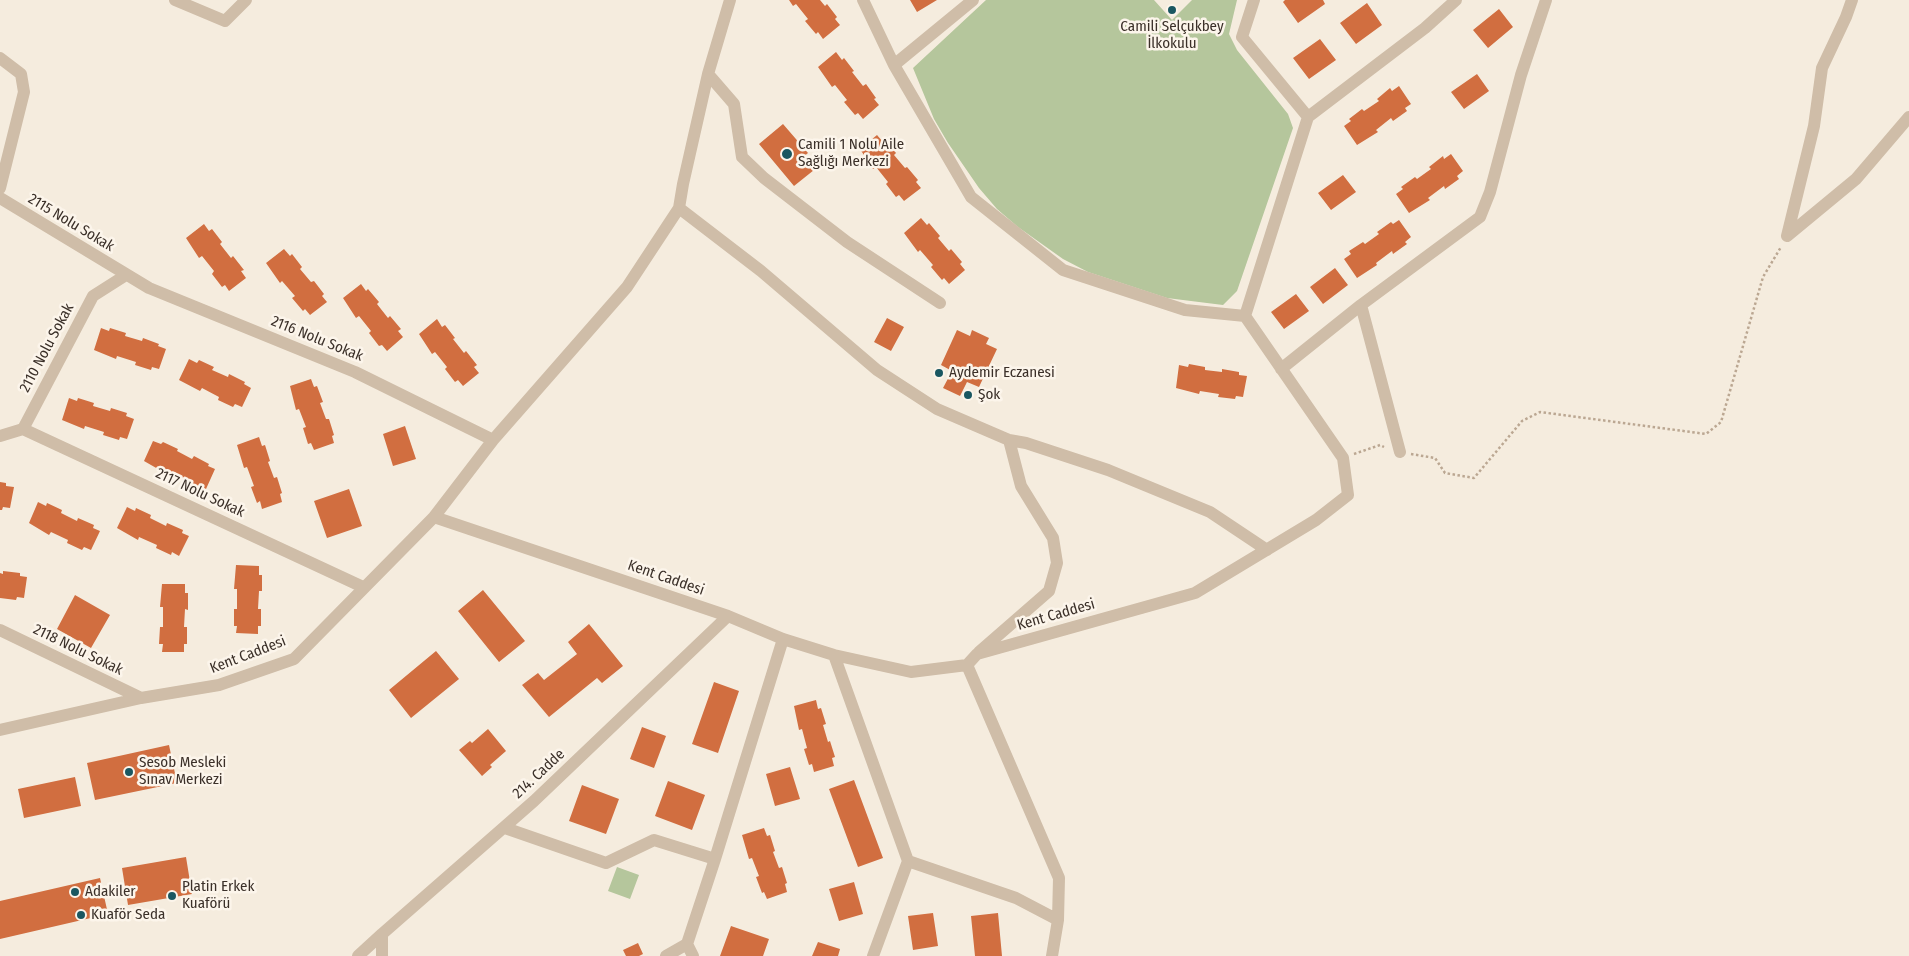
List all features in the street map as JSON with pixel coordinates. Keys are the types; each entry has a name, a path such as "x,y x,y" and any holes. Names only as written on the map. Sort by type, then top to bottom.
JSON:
{"street":[{"path":"175,0 225,21 246,0"},
{"path":"434,517 493,440 628,287 679,208 708,74 730,0"},
{"path":"862,0 894,65 971,197 1063,270 1185,310 1245,316"},
{"path":"894,65 974,0"},
{"path":"1254,0 1242,36 1308,118"},
{"path":"1245,316 1308,118 1426,28 1456,0"},
{"path":"1281,370 1361,305 1480,217 1490,192 1521,75 1546,0"},
{"path":"1787,236 1814,126 1822,68 1846,18 1852,0"},
{"path":"0,58 21,74 24,92 0,188"},
{"path":"708,74 734,104 742,157 764,178 847,242 940,303"},
{"path":"1787,236 1856,179 1909,117"},
{"name":"2115 Nolu Sokak","path":"0,198 126,275"},
{"path":"679,208 761,271 877,370 937,409 1009,440 1026,443 1108,470 1210,512 1267,550"},
{"name":"2110 Nolu Sokak","path":"23,428 93,296 126,275"},
{"name":"2116 Nolu Sokak","path":"126,275 149,288 355,372 493,440"},
{"path":"1361,305 1400,452"},
{"path":"1245,316 1343,458"},
{"path":"0,436 23,428"},
{"name":"2117 Nolu Sokak","path":"23,428 363,587"},
{"path":"1009,440 1021,486 1053,538 1057,564 1049,591 967,665 1059,878 1058,920 1052,956"},
{"name":"Kent Caddesi","path":"977,654 1195,593 1316,520 1348,495 1343,458"},
{"name":"Kent Caddesi","path":"0,730 142,698 219,686 294,659 434,517 728,616 783,639 834,655 911,672 967,665"},
{"name":"214. Cadde","path":"358,956 504,828 728,616"},
{"name":"2118 Nolu Sokak","path":"0,630 142,698"},
{"path":"666,956 687,944 716,859 783,639"},
{"path":"834,655 908,861 873,956"},
{"path":"504,828 606,863 654,840 716,859"},
{"path":"908,861 1016,898 1058,920"},
{"path":"382,934 382,956"},
{"path":"687,944 693,956"}],"path":[{"path":"1343,458 1380,445 1400,452 1435,458 1445,473 1474,478 1522,421 1540,412 1706,434 1721,422 1763,277 1787,236"}],"green space":[{"path":"986,0 1154,0 1172,20 1192,0 1237,0 1229,34 1237,50 1288,114 1293,128 1237,291 1223,305 1167,298 1088,272 1063,259 1018,227 997,209 979,188 934,119 913,68"},
{"path":"617,867 639,875 630,899 608,891"}],"building":[{"path":"789,0 820,0 825,6 827,4 837,17 835,19 840,25 823,39 805,21 808,19 796,4 793,6"},
{"path":"910,0 937,0 917,12"},
{"path":"1285,0 1323,0 1325,4 1298,23 1283,2"},
{"path":"1367,3 1382,25 1356,44 1340,23"},
{"path":"1499,9 1513,27 1488,48 1473,30"},
{"path":"1320,39 1336,60 1309,79 1293,58"},
{"path":"836,52 842,60 844,58 863,86 866,84 879,105 863,119 858,113 855,115 844,102 847,100 835,85 832,87 818,67"},
{"path":"1477,74 1489,91 1464,109 1451,92"},
{"path":"1399,86 1411,104 1405,108 1407,111 1393,121 1391,118 1376,130 1378,132 1357,145 1344,126 1351,121 1349,119 1362,109 1364,111 1379,101 1377,99 1390,88 1392,91"},
{"name":"Camili 1 Nolu Aile Sağlığı Merkezi","path":"783,124 808,153 803,157 814,170 794,186 759,144"},
{"path":"877,135 883,142 886,140 896,153 894,155 918,180 916,182 921,188 904,201 899,195 896,197 886,184 888,182 876,167 873,169 860,149"},
{"path":"1451,154 1463,171 1457,176 1459,179 1445,189 1444,186 1428,198 1430,200 1409,213 1396,194 1403,189 1401,187 1415,177 1417,179 1431,169 1429,167 1443,156 1444,159"},
{"path":"1343,175 1356,192 1331,210 1318,193"},
{"path":"921,218 927,225 929,223 949,251 951,249 962,262 960,264 965,270 949,284 944,278 942,280 931,267 933,265 920,250 918,252 904,233"},
{"path":"1399,220 1411,237 1405,242 1407,244 1393,254 1392,251 1376,263 1377,265 1357,278 1344,259 1351,254 1349,251 1363,242 1365,244 1391,222 1393,224"},
{"path":"204,224 209,231 212,229 222,242 220,244 244,270 241,271 246,278 229,291 225,285 222,287 212,274 214,271 202,256 199,258 186,238"},
{"path":"284,249 290,256 292,254 302,267 300,269 311,282 314,281 324,294 322,296 327,302 310,315 305,309 303,311 292,298 295,296 282,281 280,283 266,263"},
{"path":"1335,268 1348,285 1323,304 1310,287"},
{"path":"361,284 379,302 377,304 388,318 390,316 401,329 398,331 403,337 387,351 382,345 379,346 369,333 371,331 359,316 356,318 343,298"},
{"path":"1296,294 1309,311 1284,329 1271,312"},
{"path":"887,318 904,327 891,351 874,342"},
{"path":"437,319 442,327 445,325 464,353 466,351 477,365 474,367 479,373 463,386 458,380 455,382 445,369 447,367 435,352 432,354 419,334"},
{"path":"101,328 109,331 110,328 126,333 125,336 142,341 143,338 159,344 158,346 166,349 159,369 152,367 151,370 135,365 136,362 117,356 116,359 94,350"},
{"path":"957,330 970,336 972,330 989,338 986,344 997,349 979,387 967,382 960,396 943,388 952,371 941,365"},
{"path":"189,359 197,363 199,360 214,367 212,370 228,377 229,374 245,382 244,384 251,388 242,407 235,404 233,407 218,400 219,397 202,388 200,391 179,380"},
{"path":"1189,364 1205,367 1205,370 1222,372 1222,369 1239,372 1239,375 1247,376 1243,397 1236,396 1235,399 1218,397 1219,394 1200,391 1199,394 1176,388 1179,365 1188,367"},
{"path":"311,379 314,387 317,386 323,402 320,403 326,419 329,419 334,435 332,436 334,443 314,450 311,443 308,444 303,428 306,427 299,409 296,410 290,386"},
{"path":"69,398 77,401 78,398 94,403 93,406 110,411 111,408 127,413 126,416 134,419 127,439 120,437 119,440 103,435 104,432 85,426 84,429 62,420"},
{"path":"405,426 416,459 393,466 383,434"},
{"path":"259,437 262,446 265,445 270,461 268,462 274,478 277,477 282,493 280,494 282,502 262,509 260,501 257,503 251,487 254,486 247,467 244,468 237,445"},
{"path":"153,441 161,444 163,442 178,449 177,451 192,459 194,456 215,469 206,489 199,486 198,488 182,481 184,478 166,470 165,473 144,461"},
{"path":"0,482 6,483 6,486 14,487 10,508 3,507 2,510 0,510"},
{"path":"349,489 362,526 327,538 314,501"},
{"path":"38,502 46,506 47,503 62,510 61,513 77,521 78,518 94,525 93,528 100,531 91,550 84,547 82,550 67,543 68,540 51,532 49,535 29,523"},
{"path":"127,507 135,511 136,508 151,515 150,518 166,526 167,523 183,530 182,533 189,536 179,556 172,552 171,555 156,548 157,545 139,537 138,540 117,528"},
{"path":"236,565 259,566 259,575 262,575 262,591 259,591 258,609 261,609 261,626 258,626 258,634 236,633 237,626 234,626 234,609 237,609 237,589 234,589"},
{"path":"3,571 20,573 20,576 27,577 24,598 17,597 16,600 0,598 0,573 3,574"},
{"path":"162,584 185,584 185,593 188,593 188,610 185,609 184,627 187,627 187,644 184,644 184,652 162,652 163,644 159,644 160,627 163,627 163,607 160,607"},
{"path":"483,590 525,641 499,662 458,611"},
{"path":"75,595 110,615 91,648 57,629"},
{"path":"589,624 623,666 602,683 597,678 549,717 522,685 538,673 544,680 577,654 568,642"},
{"path":"436,651 459,679 411,718 389,690"},
{"path":"714,682 739,691 718,753 692,744"},
{"path":"816,700 818,709 821,708 826,724 823,725 835,757 832,758 834,766 814,772 812,764 809,765 804,749 807,748 802,729 799,730 794,706"},
{"path":"642,727 666,736 654,768 630,759"},
{"path":"488,729 506,751 490,765 492,767 482,776 459,750 470,741 472,743"},
{"path":"169,745 177,783 95,800 87,763"},
{"path":"790,767 800,799 775,806 766,774"},
{"path":"75,777 81,806 24,818 18,789"},
{"path":"854,780 883,858 858,867 829,789"},
{"path":"668,781 705,795 692,830 655,816"},
{"path":"582,785 619,799 606,834 569,821"},
{"path":"764,828 767,836 770,835 775,851 773,852 779,868 782,867 787,883 785,884 787,892 767,899 764,892 762,893 756,877 759,876 752,858 749,859 742,835"},
{"path":"186,857 192,894 128,905 122,868"},
{"path":"100,878 108,914 0,939 0,901"},
{"path":"854,882 863,914 839,921 829,889"},
{"path":"933,913 938,946 913,950 908,916"},
{"path":"998,913 1002,956 975,956 971,916"},
{"path":"731,926 769,939 763,956 720,956"},
{"path":"818,942 840,949 838,956 812,956"},
{"path":"638,943 643,954 639,956 626,956 623,950"}],"place":[{"name":"Camili Selçukbey İlkokulu","path":"1172,10"},
{"name":"Camili 1 Nolu Aile Sağlığı Merkezi","path":"787,154"},
{"name":"Aydemir Eczanesi","path":"939,373"},
{"name":"Şok","path":"968,395"},
{"name":"Sesob Mesleki Sınav Merkezi","path":"129,772"},
{"name":"Adakiler","path":"75,892"},
{"name":"Platin Erkek Kuaförü","path":"172,896"},
{"name":"Kuaför Seda","path":"81,915"}]}
